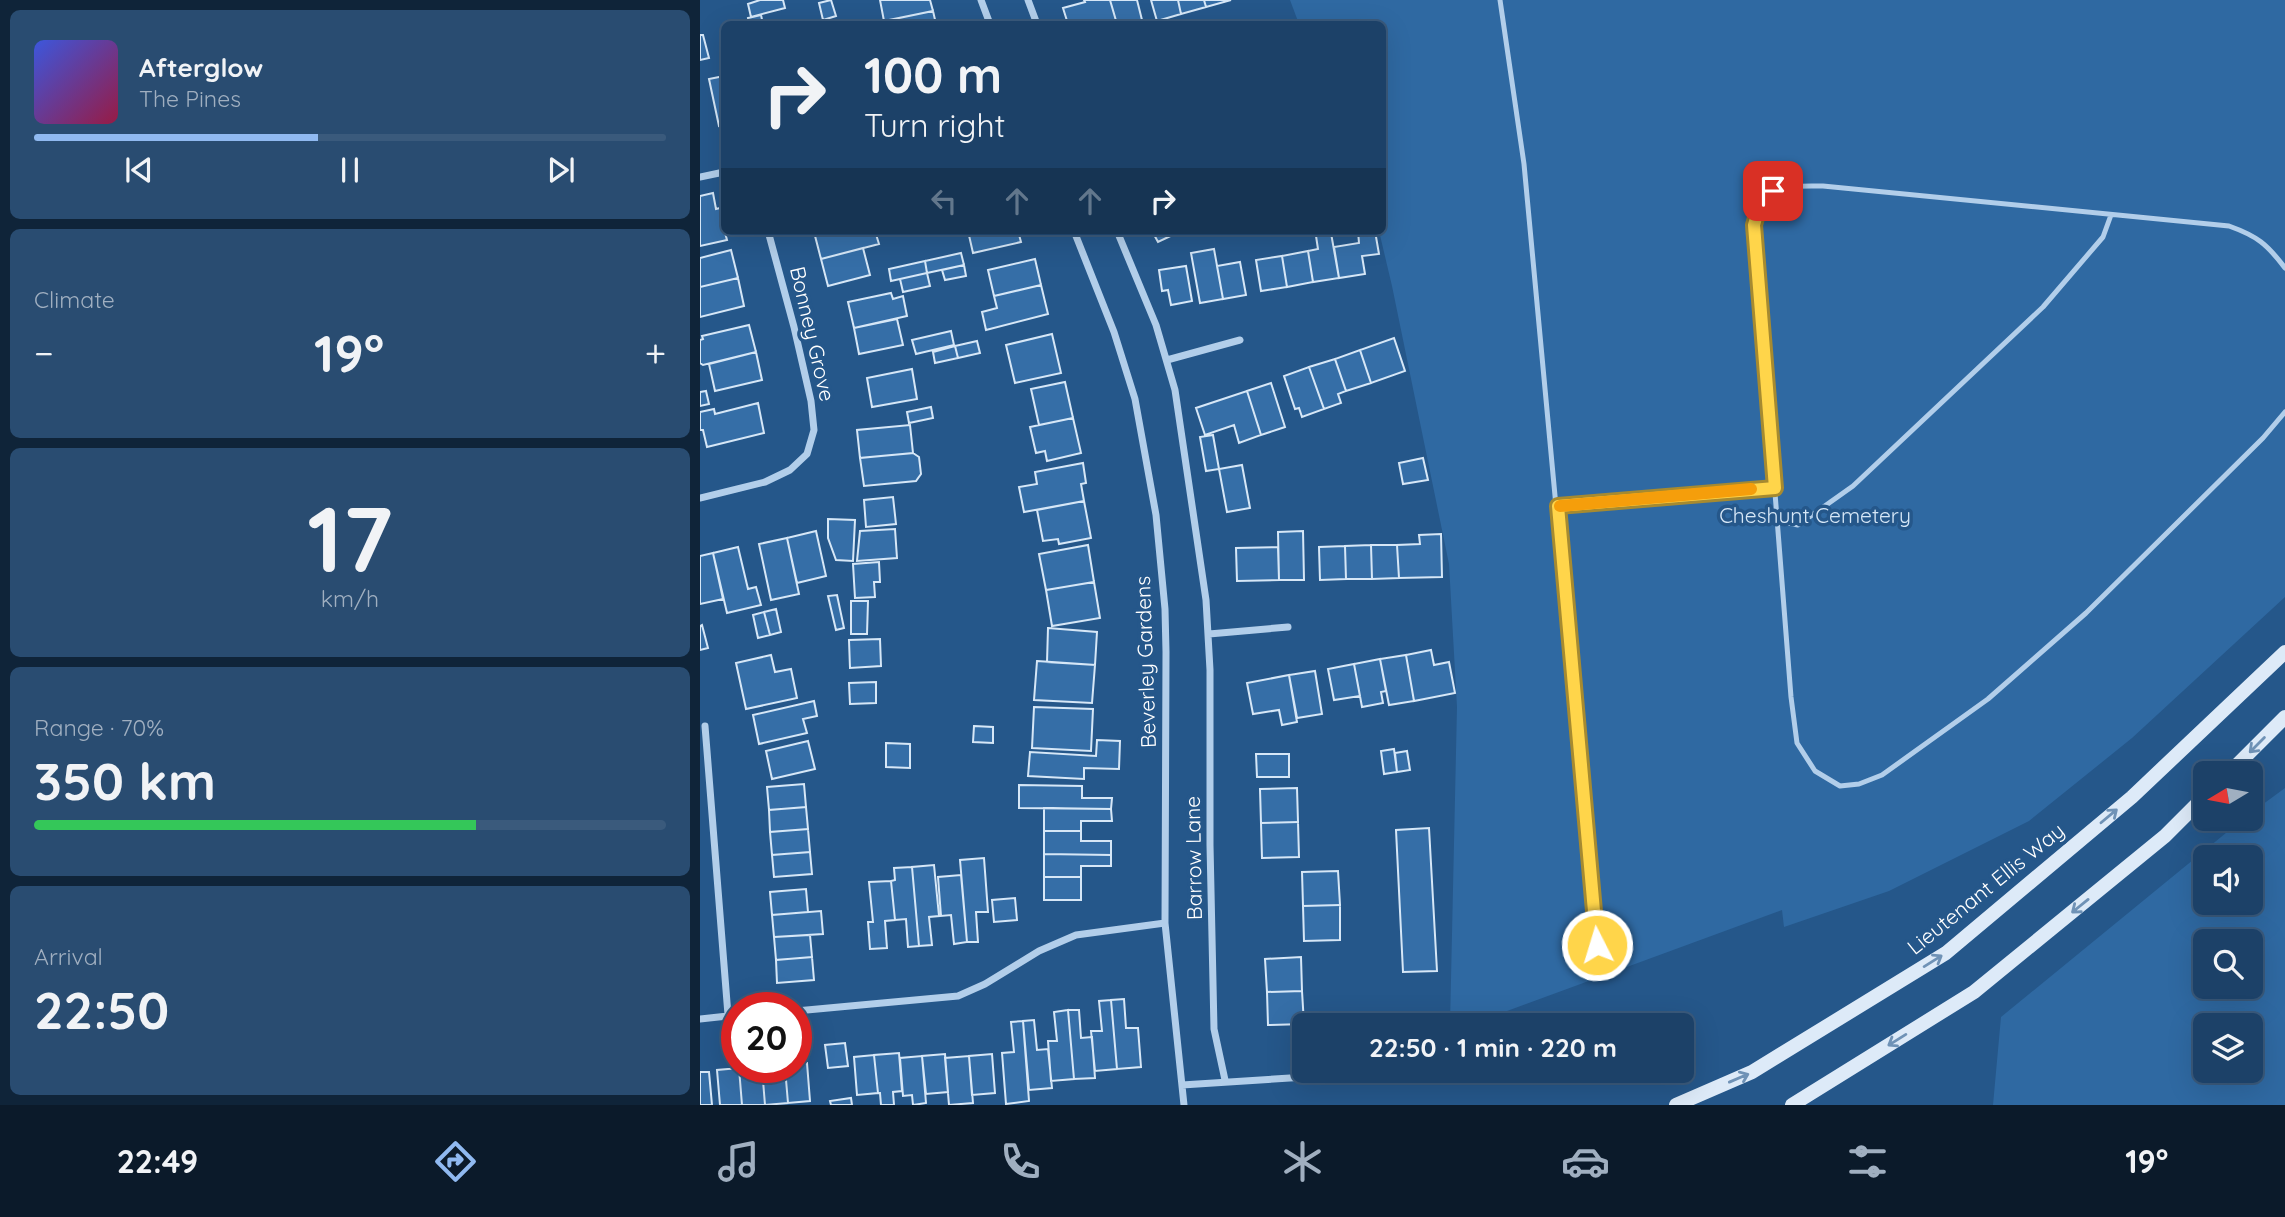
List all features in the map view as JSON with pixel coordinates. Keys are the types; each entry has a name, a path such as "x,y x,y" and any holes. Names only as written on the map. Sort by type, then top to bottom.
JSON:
{"main road":[{"name":"Lieutenant Ellis Way","path":"1676,1105 1752,1072 1946,953 2132,797 2285,652"},
{"path":"2241,761 2285,717"},
{"path":"1792,1105 1974,992 2165,836 2193,808"}],"street":[{"path":"981,0 989,21"},
{"path":"1028,0 1036,21"},
{"path":"700,177 721,173"},
{"name":"Bonney Grove","path":"700,498 765,482 790,470 807,454 814,430 811,401 797,339 769,235"},
{"name":"Beverley Gardens","path":"1076,235 1114,332 1136,399 1156,515 1165,609 1166,652 1165,923 1184,1105"},
{"name":"Barrow Lane","path":"1119,235 1156,325 1175,390 1209,634 1214,1029 1225,1080"},
{"path":"1167,360 1240,340"},
{"path":"1209,634 1288,627"},
{"path":"705,726 730,992"},
{"path":"812,1010 958,996 985,984 1060,941 1092,932 1165,923"},
{"path":"700,1018 721,1016"},
{"path":"1182,1085 1292,1078"}],"lane":[{"path":"1500,0 1524,164 1597,945"},
{"path":"2285,268 2272,251 2252,234 2229,226 1823,186 1794,186 1773,191 1765,198 1754,225 1791,697 1797,743 1815,771 1840,786 1859,784 1882,775 1988,699 2086,613 2263,438 2285,412"},
{"path":"1778,521 1798,525 1853,486 2043,307 2103,237 2111,215"},
{"path":"1558,506 1775,488"}],"green space":[{"name":"Cheshunt Cemetery","path":"1290,0 2285,0 2285,597 2132,738 2029,821 1889,891 1784,927 1782,910 1502,1013 1450,1013 1457,707 1449,564 1380,235 1386,235 1386,21 1298,21"},
{"path":"2285,788 2285,1105 1993,1105 2001,1017 2193,860 2193,915 2263,915 2263,845 2211,845 2228,831 2263,831 2263,804"}],"building":[{"path":"760,0 783,0 785,8 751,17 748,4"},
{"path":"831,0 836,16 823,20 819,3"},
{"path":"880,0 930,0 933,11 884,21"},
{"path":"1084,0 1110,0 1116,21 1067,21 1063,8 1085,2"},
{"path":"1110,0 1137,0 1142,21 1116,21"},
{"path":"1151,0 1178,0 1181,14 1157,21"},
{"path":"1178,0 1204,0 1206,7 1181,14"},
{"path":"1204,0 1231,0 1206,7"},
{"path":"933,11 935,21 885,21"},
{"path":"761,15 762,21 748,21 748,18"},
{"path":"700,35 703,35 709,58 700,60"},
{"path":"721,77 721,126 719,126 709,79"},
{"path":"713,193 716,209 721,208 721,235 726,235 727,240 700,246 700,196"},
{"path":"815,235 876,235 879,244 821,259"},
{"path":"969,235 1019,235 1021,242 973,253"},
{"path":"1154,235 1173,235 1158,242"},
{"path":"1331,235 1339,278 1313,282 1308,251 1318,249 1316,236"},
{"path":"1358,235 1376,235 1379,254 1362,256 1365,274 1339,278 1334,247 1359,243"},
{"path":"863,248 870,275 828,286 821,259"},
{"path":"1214,249 1223,299 1200,303 1191,253"},
{"path":"731,250 738,278 700,287 700,258"},
{"path":"1308,251 1313,282 1287,287 1282,256"},
{"path":"961,253 964,265 927,273 925,261"},
{"path":"1282,256 1287,287 1261,291 1256,260"},
{"path":"1035,259 1041,285 994,296 988,270"},
{"path":"925,261 927,273 891,281 889,269"},
{"path":"1240,262 1246,295 1223,299 1217,266"},
{"path":"964,265 966,276 945,280 942,270"},
{"path":"1186,266 1192,301 1171,305 1168,290 1162,291 1159,270"},
{"path":"927,273 930,286 903,292 900,279"},
{"path":"738,278 744,306 700,317 700,287"},
{"path":"1041,285 1048,314 986,330 982,312 997,308 994,296"},
{"path":"891,293 893,299 903,296 907,316 854,328 848,302"},
{"path":"897,319 903,345 859,354 854,328"},
{"path":"749,325 756,352 703,365 700,363 702,336"},
{"path":"951,331 954,345 916,354 912,340"},
{"path":"1052,334 1061,373 1015,383 1006,345"},
{"path":"1394,338 1405,371 1371,383 1360,350"},
{"path":"977,341 980,353 958,358 955,346"},
{"path":"955,346 958,358 935,363 933,352"},
{"path":"1360,350 1371,383 1346,391 1335,359"},
{"path":"756,352 762,380 715,391 709,364"},
{"path":"1335,359 1346,391 1338,394 1341,403 1324,409 1309,367"},
{"path":"1309,367 1324,409 1302,417 1299,408 1295,409 1284,376"},
{"path":"912,369 917,399 872,407 867,378"},
{"path":"1065,382 1073,418 1039,425 1031,389"},
{"path":"1271,383 1285,427 1261,435 1247,391"},
{"path":"706,391 709,404 700,406 700,392"},
{"path":"1247,391 1261,435 1239,443 1234,425 1205,435 1196,408"},
{"path":"758,403 764,433 707,447 703,430 700,430 700,412 714,409 715,414"},
{"path":"931,407 933,418 909,423 907,412"},
{"path":"1073,418 1081,453 1047,461 1045,451 1036,453 1030,427"},
{"path":"910,425 913,453 860,458 857,430"},
{"path":"1213,435 1219,469 1206,471 1200,437"},
{"path":"913,453 919,457 921,474 916,481 864,486 860,458"},
{"path":"1423,458 1428,480 1403,484 1399,463"},
{"path":"1083,463 1086,483 1081,484 1084,501 1024,512 1019,487 1037,484 1035,472"},
{"path":"1242,465 1250,508 1227,512 1219,469"},
{"path":"893,497 896,524 866,527 864,500"},
{"path":"1084,501 1091,538 1059,544 1058,539 1043,541 1037,510"},
{"path":"828,519 855,520 853,561 836,560 828,538"},
{"path":"895,529 897,558 857,561 860,531"},
{"path":"816,531 826,576 797,583 787,538"},
{"path":"1303,531 1304,580 1279,580 1278,532"},
{"path":"1441,534 1442,577 1399,578 1397,545 1420,544 1419,535"},
{"path":"787,538 799,594 771,600 759,544"},
{"path":"1088,545 1094,582 1046,590 1039,554"},
{"path":"1371,545 1397,545 1399,578 1372,579"},
{"path":"1371,545 1372,579 1346,579 1345,546"},
{"path":"1345,546 1346,579 1320,580 1319,547"},
{"path":"738,547 748,589 756,587 761,605 727,613 713,553"},
{"path":"1278,547 1279,580 1237,581 1236,548"},
{"path":"713,553 723,599 700,604 700,556"},
{"path":"879,562 880,582 874,582 875,597 855,598 853,564"},
{"path":"1094,582 1100,618 1052,626 1046,590"},
{"path":"837,595 844,628 836,630 828,596"},
{"path":"851,601 868,601 867,634 851,634"},
{"path":"776,609 781,632 770,635 764,612"},
{"path":"764,612 770,635 758,638 753,615"},
{"path":"702,625 708,648 700,650 700,626"},
{"path":"1048,628 1097,632 1095,665 1047,662"},
{"path":"880,639 881,666 850,668 849,640"},
{"path":"1431,650 1434,665 1449,662 1455,693 1414,701 1406,655"},
{"path":"771,655 775,672 791,669 797,698 746,709 736,663"},
{"path":"1406,655 1414,701 1389,705 1380,659"},
{"path":"1380,659 1386,691 1381,692 1383,703 1362,707 1354,664"},
{"path":"1037,661 1095,665 1092,703 1034,700"},
{"path":"1354,664 1360,696 1334,700 1328,669"},
{"path":"1315,671 1322,714 1297,718 1289,675"},
{"path":"1289,675 1297,722 1282,725 1279,710 1253,714 1247,683"},
{"path":"876,682 876,703 850,704 849,683"},
{"path":"814,701 817,716 803,719 807,733 759,744 753,715"},
{"path":"1034,707 1093,709 1091,751 1032,748"},
{"path":"974,726 993,727 993,743 973,742"},
{"path":"1097,740 1120,741 1119,769 1084,768 1084,779 1028,776 1030,752 1096,756"},
{"path":"808,741 815,769 772,779 766,751"},
{"path":"886,743 910,744 910,768 886,767"},
{"path":"1394,749 1397,772 1384,774 1381,751"},
{"path":"1407,751 1410,770 1397,772 1395,753"},
{"path":"1256,754 1289,754 1289,777 1257,777"},
{"path":"804,784 806,807 769,810 767,787"},
{"path":"1019,785 1082,786 1082,798 1112,798 1111,809 1019,808"},
{"path":"1297,788 1298,822 1261,823 1260,789"},
{"path":"806,807 808,829 770,832 769,810"},
{"path":"1044,808 1111,809 1112,821 1081,821 1081,831 1044,831"},
{"path":"1298,822 1299,857 1262,858 1261,823"},
{"path":"1429,828 1437,971 1403,972 1396,830"},
{"path":"808,829 810,852 772,855 770,832"},
{"path":"1044,831 1081,831 1081,841 1111,841 1111,855 1044,854"},
{"path":"810,852 812,874 774,877 772,855"},
{"path":"1044,854 1111,855 1111,866 1081,866 1081,877 1044,877"},
{"path":"984,858 988,912 976,912 978,942 967,942 960,860"},
{"path":"934,865 939,916 929,917 932,945 919,946 912,867"},
{"path":"912,867 919,946 908,947 906,919 895,920 891,881 895,880 894,868"},
{"path":"1338,871 1340,905 1303,906 1302,872"},
{"path":"961,875 967,942 954,944 951,915 941,916 938,877"},
{"path":"1044,877 1081,877 1081,900 1044,900"},
{"path":"891,881 895,920 885,921 887,948 870,949 868,922 873,922 869,882"},
{"path":"806,889 808,912 772,915 770,892"},
{"path":"1015,898 1017,920 994,922 992,900"},
{"path":"1340,905 1340,940 1304,941 1303,906"},
{"path":"821,911 823,934 774,937 772,915"},
{"path":"810,935 812,957 776,960 774,937"},
{"path":"812,957 814,980 777,983 776,960"},
{"path":"1301,957 1302,991 1267,992 1265,959"},
{"path":"1302,991 1303,1013 1292,1013 1292,1024 1268,1025 1267,992"},
{"path":"1124,999 1126,1028 1138,1028 1141,1067 1117,1069 1111,1000"},
{"path":"1111,1000 1117,1069 1095,1071 1091,1031 1102,1031 1099,1001"},
{"path":"1068,1010 1079,1010 1081,1038 1092,1037 1095,1078 1074,1079"},
{"path":"1068,1010 1074,1079 1051,1081 1048,1041 1057,1041 1054,1012"},
{"path":"1034,1020 1037,1050 1048,1049 1052,1088 1029,1090 1023,1021"},
{"path":"1023,1021 1029,1101 1006,1104 1002,1053 1014,1052 1011,1022"},
{"path":"845,1043 848,1066 828,1068 825,1045"},
{"path":"899,1053 902,1091 893,1092 894,1105 881,1105 874,1055"},
{"path":"945,1054 948,1092 926,1094 922,1056"},
{"path":"992,1054 995,1093 972,1095 969,1056"},
{"path":"874,1055 878,1093 857,1095 854,1057"},
{"path":"922,1056 926,1103 913,1105 912,1095 903,1096 900,1058"},
{"path":"969,1056 973,1103 949,1105 945,1058"},
{"path":"717,1070 721,1070 721,1083 740,1083 742,1105 720,1105"},
{"path":"700,1072 709,1072 712,1105 700,1105"},
{"path":"740,1083 763,1083 765,1105 742,1105"},
{"path":"763,1083 786,1083 788,1103 765,1105"},
{"path":"786,1083 809,1083 810,1101 788,1103"},
{"path":"851,1098 852,1105 831,1105 830,1101"}],"slow traffic":[{"path":"1560,506 1751,489"}],"route":[{"path":"1597,945 1558,506 1775,488 1754,225 1759,208 1773,191"}]}
